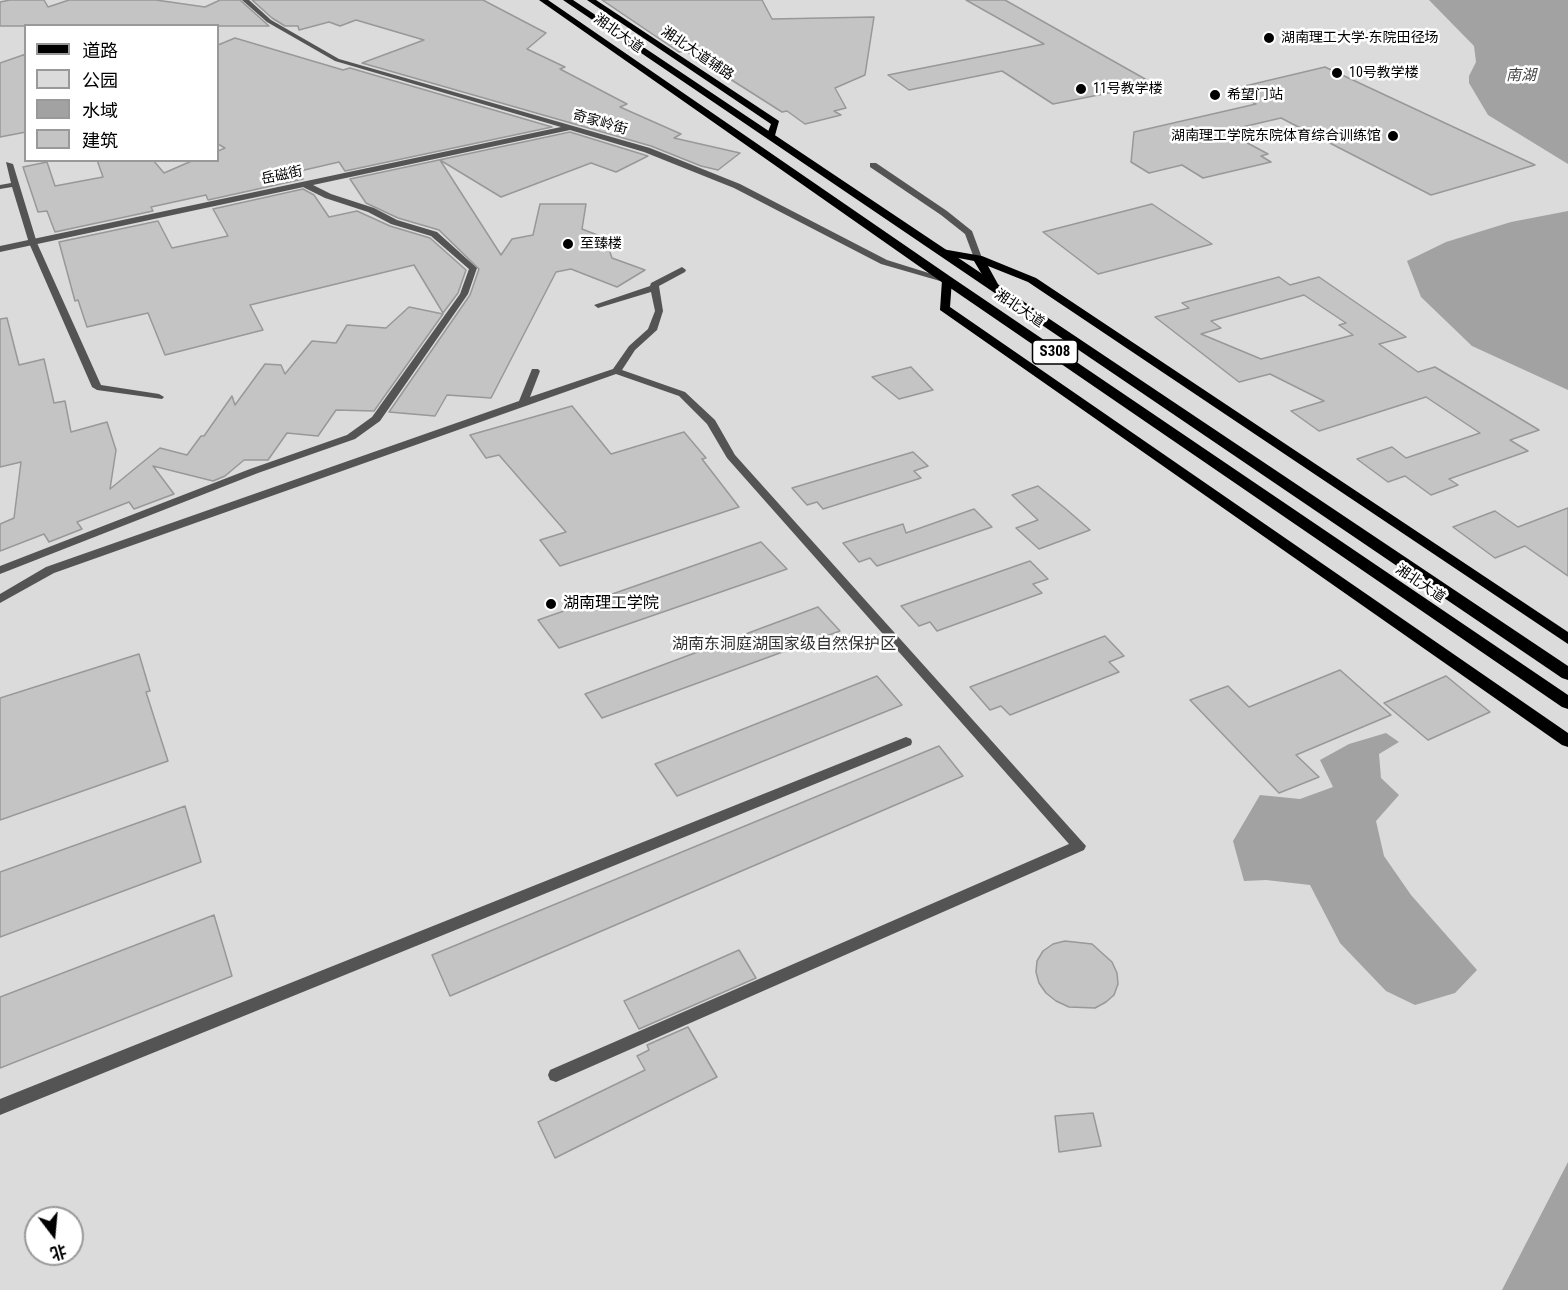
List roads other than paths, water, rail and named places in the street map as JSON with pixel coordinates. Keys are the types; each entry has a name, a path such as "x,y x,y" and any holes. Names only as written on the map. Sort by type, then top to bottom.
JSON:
{"highway":[{"name":"湘北大道","path":"543,0 947,280 1568,703"},
{"name":"湘北大道","path":"567,0 1568,674"}],"main road":[{"name":"湘北大道辅路","path":"591,0 776,123 771,137"},
{"path":"942,252 978,258 1032,280 1568,639"},
{"path":"978,258 994,286"},
{"path":"947,280 944,308 1568,741"}],"street":[{"name":"奇家岭街","path":"245,0 269,21 337,60 647,150 748,192 884,262 947,280"},
{"name":"岳磁街","path":"0,249 570,128"},
{"path":"9,164 33,243 97,387 159,397"},
{"path":"873,165 944,213 969,233 978,258"},
{"path":"0,187 15,184"},
{"path":"0,570 198,492 351,437 376,419 464,294 473,268 434,234 394,222 371,210 328,196 306,185"},
{"path":"598,305 654,288 654,285 682,270"},
{"path":"0,598 50,570 616,371 632,348 652,330 659,311 654,288"},
{"path":"523,403 535,371"},
{"path":"556,1076 1079,846 731,456 711,423 682,394 616,371"},
{"path":"0,1107 906,742"}],"water":[{"name":"南湖","path":"1429,0 1568,0 1568,164 1488,115 1469,83 1469,76 1476,62 1474,46"},
{"path":"1568,211 1568,390 1472,346 1421,297 1407,261 1446,242 1511,222"},
{"path":"1386,733 1399,742 1379,754 1381,778 1399,795 1376,821 1384,856 1411,895 1477,970 1455,993 1415,1005 1386,991 1340,943 1310,885 1266,880 1244,881 1233,841 1260,795 1300,799 1333,787 1320,760 1349,744"},
{"path":"1568,1162 1568,1290 1502,1290"}],"place":[{"name":"湖南理工大学-东院田径场","path":"1269,38"},
{"name":"10号教学楼","path":"1337,73"},
{"name":"11号教学楼","path":"1081,89"},
{"name":"希望门站","path":"1215,95"},
{"name":"湖南理工学院东院体育综合训练馆","path":"1393,136"},
{"name":"至臻楼","path":"568,244"},
{"name":"湖南理工学院","path":"551,604"}],"park label":[{"name":"湖南东洞庭湖国家级自然保护区","path":"784,645"}]}
